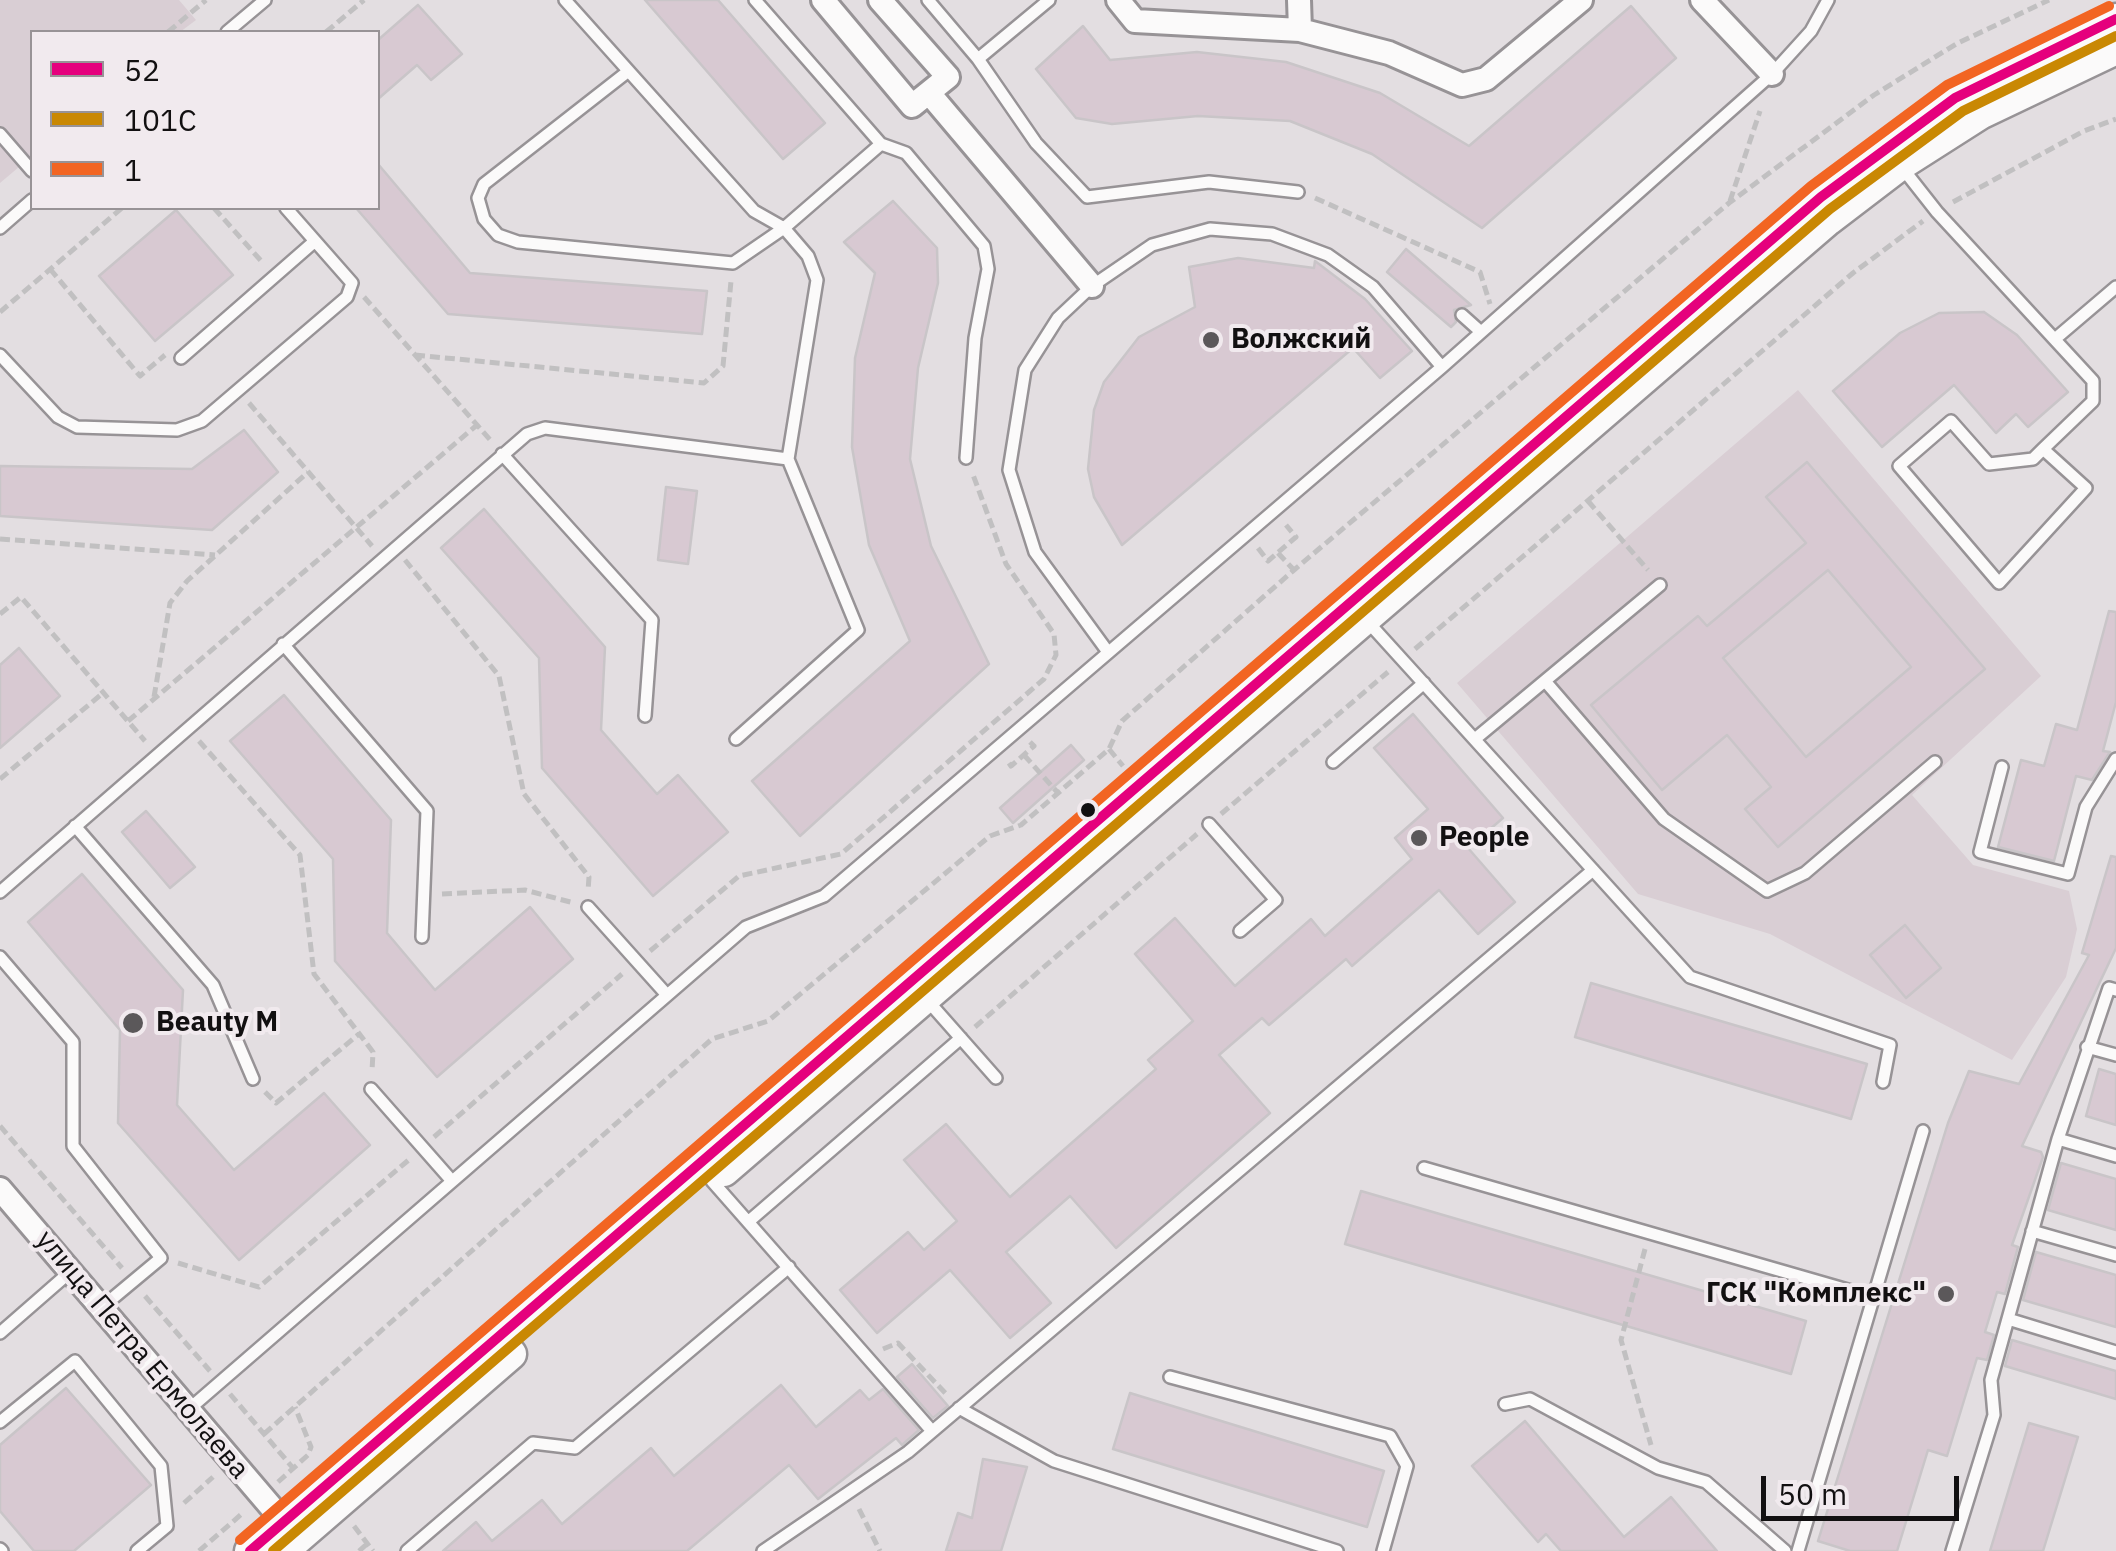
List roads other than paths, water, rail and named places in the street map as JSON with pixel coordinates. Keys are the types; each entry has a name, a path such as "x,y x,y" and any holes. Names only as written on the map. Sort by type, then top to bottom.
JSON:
{"main road":[{"path":"250,1551 293,1541 918,989 1955,98 2116,19"},
{"path":"1892,156 2116,49"}],"street":[{"path":"823,0 912,106 948,78 880,0"},
{"path":"1118,0 1136,20 1300,30 1389,53 1462,85 1486,79 1581,0"},
{"path":"1299,0 1300,30"},
{"path":"1702,0 1772,74"},
{"path":"929,93 1092,286"},
{"name":"улица Петра Ермолаева","path":"0,1189 188,1410 293,1541"}],"lane":[{"path":"229,30 265,0"},
{"path":"565,0 626,73 754,211 784,228 808,256 817,280 788,459 858,630 736,739"},
{"path":"755,0 880,144 906,153 984,246 988,269 975,338 966,458"},
{"path":"928,0 978,59 1036,143 1086,198 1210,182 1298,192"},
{"path":"978,59 1049,0"},
{"path":"188,1410 746,927 824,896 1442,367 1772,74 1811,31 1828,0"},
{"path":"626,73 484,184 478,198 484,218 498,235 518,242 733,264 784,228 880,144"},
{"path":"0,134 30,169"},
{"path":"1892,156 2093,381 2093,400 2042,449 2033,459 1989,464 1951,421 1898,466 1999,583 2086,488 2042,449"},
{"path":"0,228 30,202"},
{"path":"0,355 58,417 77,427 177,430 202,420 240,393 347,298 352,283 288,210"},
{"path":"1108,652 1034,552 1009,470 1025,370 1058,318 1092,286 1152,245 1210,229 1272,234 1328,255 1373,288 1442,367"},
{"path":"181,358 315,241"},
{"path":"2055,339 2116,286"},
{"path":"1462,315 1481,332"},
{"path":"0,892 527,434 545,428 788,459"},
{"path":"502,454 652,620 645,716"},
{"path":"1475,739 1660,585"},
{"path":"1358,610 1690,977 1890,1045 1883,1082"},
{"path":"284,644 427,811 422,937"},
{"path":"1546,681 1664,819 1767,891 1804,873 1935,762"},
{"path":"1333,762 1424,683"},
{"path":"2002,766 1980,852 2068,874 2086,807 2116,759"},
{"path":"1209,824 1276,900 1240,931"},
{"path":"76,826 213,985 253,1079"},
{"path":"763,1551 932,1431 1593,870"},
{"path":"588,907 667,996"},
{"path":"0,957 74,1042 73,1146 161,1258 100,1308"},
{"path":"1952,1551 1994,1415 1991,1380 2058,1139 2109,988 2116,990"},
{"path":"918,989 996,1078"},
{"path":"748,1222 961,1038"},
{"path":"2087,1047 2116,1055"},
{"path":"371,1089 452,1181"},
{"path":"1798,1551 1924,1131"},
{"path":"2058,1139 2116,1156"},
{"path":"1424,1168 1872,1297"},
{"path":"705,1174 932,1431"},
{"path":"2032,1231 2116,1254"},
{"path":"407,1551 533,1443 575,1448 788,1267"},
{"path":"0,1334 70,1272"},
{"path":"2008,1319 2116,1352"},
{"path":"0,1422 75,1361 161,1466 167,1526 137,1551"},
{"path":"1170,1377 1390,1436 1407,1466 1383,1551"},
{"path":"1505,1404 1530,1399 1658,1468 1706,1482 1785,1551"},
{"path":"959,1408 1054,1461 1337,1551"}],"place":[{"name":"Волжский","path":"1211,340"},
{"name":"People","path":"1419,838"},
{"name":"Beauty M","path":"133,1023"},
{"name":"ГСК \"Комплекс\"","path":"1946,1294"}]}
